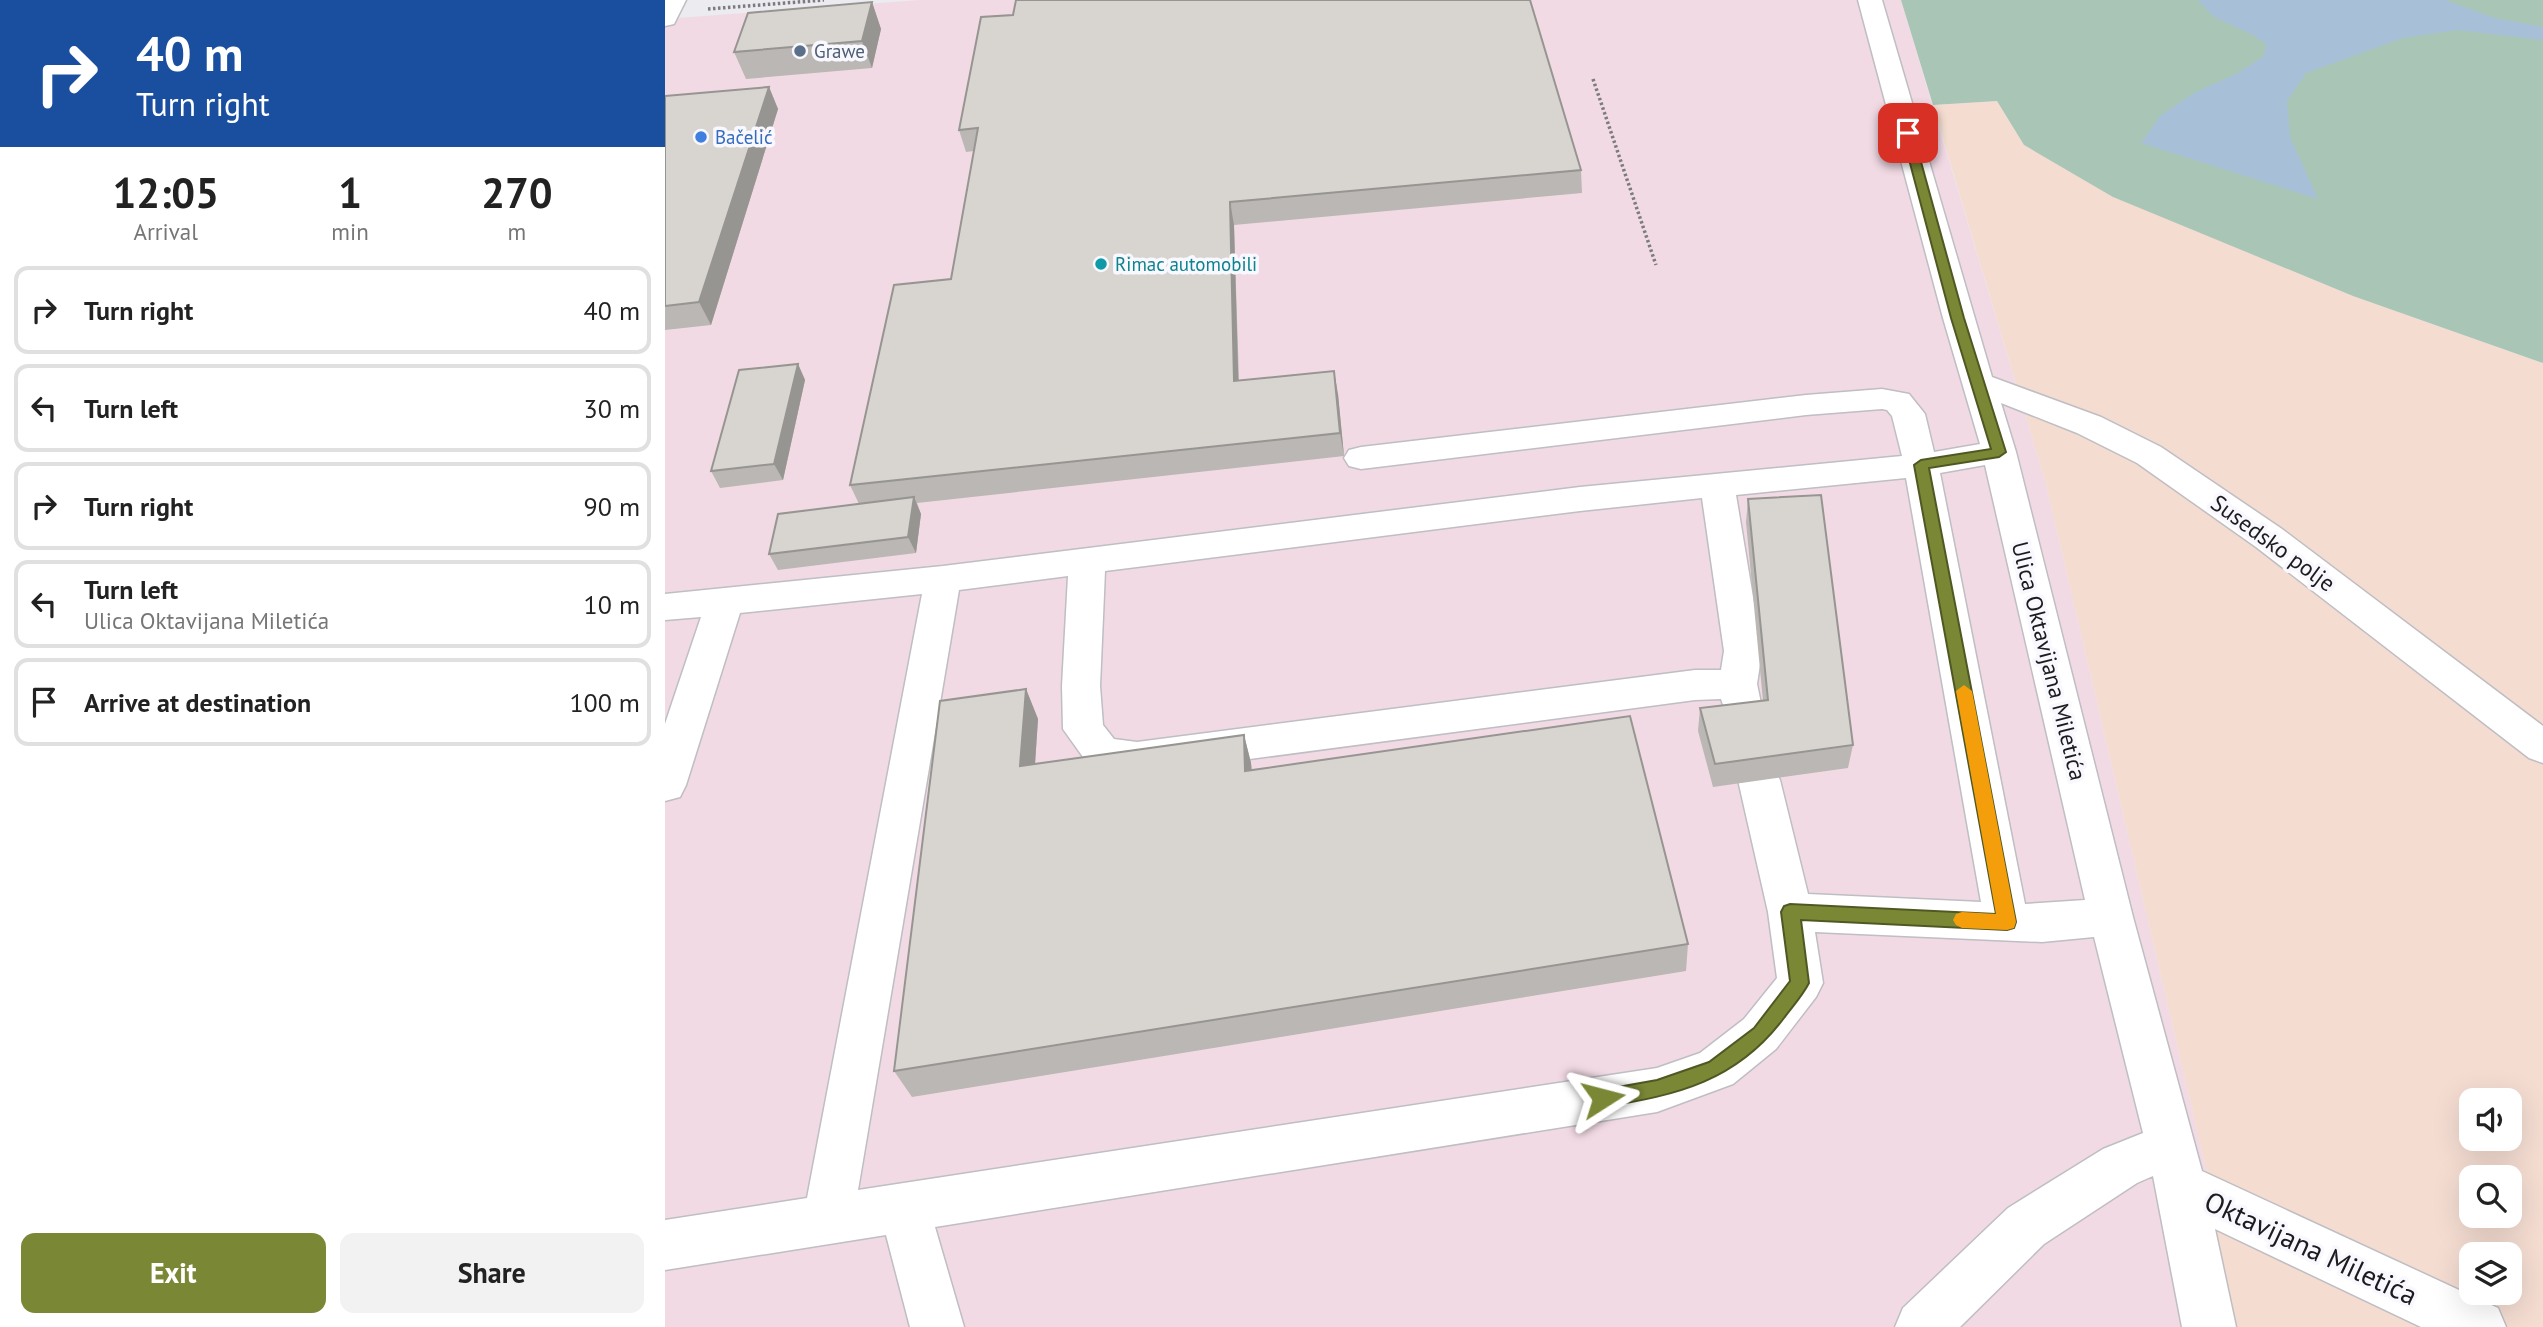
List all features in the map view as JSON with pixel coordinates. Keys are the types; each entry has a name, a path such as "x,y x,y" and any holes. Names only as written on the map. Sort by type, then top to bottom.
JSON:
{"street":[{"path":"665,19 674,0"},
{"name":"Ulica Oktavijana Miletića","path":"1870,0 1977,383 1999,452 2111,917 2176,1166 2209,1327"},
{"name":"Susedsko polje","path":"1977,383 2089,425 2149,455 2269,538 2543,747"},
{"path":"1361,458 1882,399 1897,401 1909,414 1921,465 2007,922"},
{"path":"665,607 943,579 1566,500 1921,465 1999,452"},
{"path":"1717,485 1743,651 1738,684 1745,726"},
{"path":"1087,560 1081,686 1083,729 1102,753 1137,758 1695,685 1738,684"},
{"path":"828,1219 943,579"},
{"path":"665,785 725,601"},
{"path":"665,1245 1657,1090 1716,1069 1761,1034 1800,983 1790,912 1759,780"},
{"path":"1790,912 2042,923 2111,917"},
{"path":"1922,1327 2026,1226 2120,1166 2176,1166"},
{"name":"Oktavijana Miletića","path":"2176,1166 2479,1327"},
{"path":"904,1207 937,1327"}],"path":[{"path":"702,9 824,0"},
{"path":"1593,79 1656,265"}],"shaded area":[{"path":"920,0 1901,0 2046,484 2208,1177 2221,1327 665,1327 665,19"},
{"path":"1997,101 2024,145 2114,197 2353,296 2543,363 2543,1327 2221,1327 2208,1177 2046,484 1933,105"}],"green space":[{"path":"1901,0 2543,0 2543,363 2353,296 2113,197 2024,145 1997,101 1933,105"}],"water":[{"path":"2198,0 2445,0 2495,18 2543,27 2543,40 2457,30 2403,38 2306,73 2287,101 2290,137 2318,199 2141,143 2161,115 2194,93 2236,74 2264,56 2266,44 2214,17"}],"building":[{"name":"Rimac automobili","path":"1016,0 1530,0 1581,170 1230,202 1234,381 1334,371 1340,433 850,485 894,285 951,279 978,128 959,130 981,17 1013,15"},
{"path":"872,2 862,41 734,52 748,13"},
{"path":"769,87 699,302 665,306 665,96"},
{"path":"798,364 774,464 711,471 739,370"},
{"path":"1821,495 1853,745 1715,764 1700,708 1768,700 1748,499"},
{"path":"914,497 908,537 769,554 778,514"},
{"path":"1026,689 1020,766 1244,735 1245,771 1630,716 1688,944 894,1071 940,701"}],"slow traffic":[{"path":"1962,920 2007,922 1964,691"}],"place":[{"name":"Grawe","path":"800,51"},
{"name":"Bačelić","path":"701,137"},
{"name":"Rimac automobili","path":"1101,264"}],"route":[{"path":"1603,1098 1657,1090 1716,1069 1761,1034 1800,983 1790,912 2007,922 1921,465 1999,452 1958,318 1908,133"}]}
